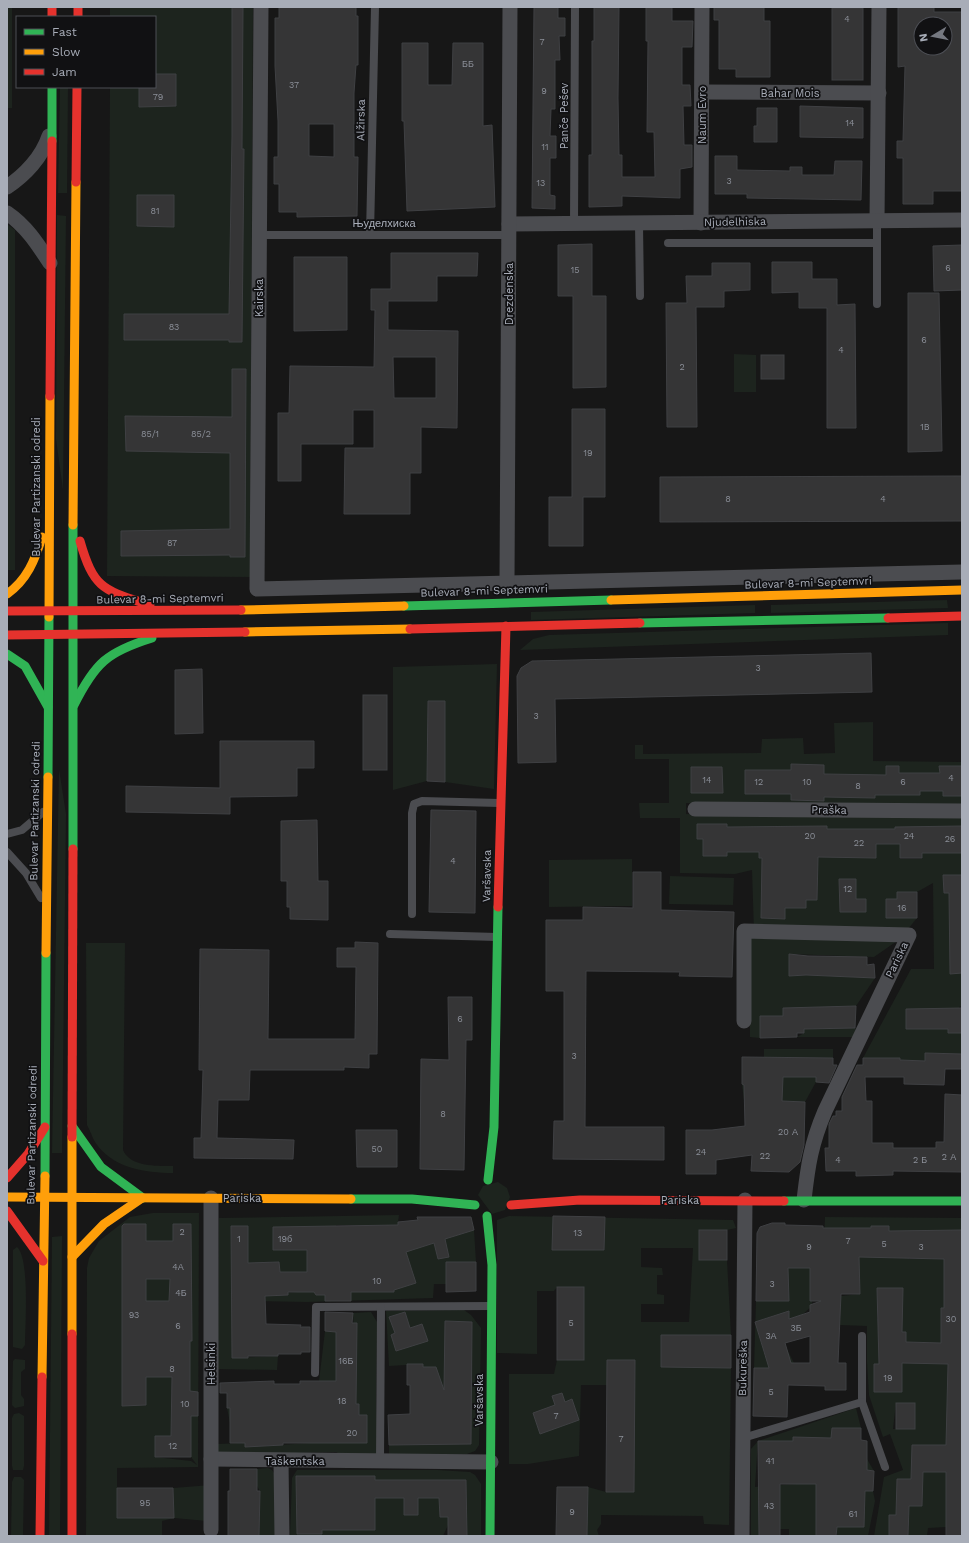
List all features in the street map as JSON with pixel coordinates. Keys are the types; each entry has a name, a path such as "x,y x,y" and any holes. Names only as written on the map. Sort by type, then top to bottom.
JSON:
{"street":[{"name":"Kairska","path":"261,7 257,589 386,585"},
{"name":"Drezdenska","path":"507,582 510,7"},
{"name":"Naum Evro","path":"702,7 702,223"},
{"path":"877,221 879,7"},
{"name":"Bulevar Partizanski odredi","path":"40,1536 45,1126 52,88"},
{"path":"72,1536 72,513 78,88"},
{"name":"Bahar Mois","path":"702,92 879,93"},
{"path":"7,187 37,159 46,146 51,132"},
{"path":"7,213 18,221 35,239 50,263"},
{"name":"Njudelhiska","path":"509,230 574,224 962,220"},
{"path":"7,594 16,589 35,560 48,513"},
{"path":"72,513 86,562 92,577 101,586 114,594 170,611"},
{"path":"387,606 386,585 962,572"},
{"path":"528,581 542,602"},
{"name":"Bulevar 8-mi Septemvri","path":"7,611 170,611 962,590"},
{"path":"7,635 168,634 962,616"},
{"name":"Varšavska","path":"498,1180 484,1183 494,1127 500,803 506,626"},
{"path":"72,708 89,676 104,660 140,642 168,634"},
{"path":"7,654 24,666 48,709"},
{"name":"Praška","path":"696,809 962,811"},
{"name":"Pariska","path":"744,1021 744,931 909,935 825,1110 813,1139 808,1163 804,1200"},
{"path":"7,1178 31,1150 45,1126"},
{"path":"72,1126 88,1152 101,1167 143,1198 123,1209 102,1224 87,1238 72,1257"},
{"name":"Varšavska","path":"494,1127 500,1166"},
{"name":"Pariska","path":"412,1199 452,1193"},
{"name":"Pariska","path":"526,1194 580,1200"},
{"path":"474,1195 475,1205"},
{"name":"Pariska","path":"7,1197 412,1199 475,1205"},
{"name":"Helsinki","path":"211,1198 211,1530"},
{"name":"Pariska","path":"510,1205 580,1200 962,1201"},
{"name":"Bukureška","path":"742,1536 745,1200"},
{"name":"Varšavska","path":"475,1205 480,1212 491,1217 492,1306 490,1536"},
{"path":"7,1211 43,1261"},
{"name":"Varšavska","path":"492,1265 498,1230"},
{"name":"Taškentska","path":"211,1459 282,1461 491,1462"},
{"path":"282,1461 282,1536"}],"lane":[{"name":"Alžirska","path":"370,234 375,7"},
{"name":"Panče Pešev","path":"574,224 575,7"},
{"path":"877,221 877,304"},
{"path":"639,224 640,296"},
{"name":"Њуделхиска","path":"260,235 370,234 509,230"},
{"path":"668,243 877,243"},
{"path":"412,914 412,813 414,804 422,801 500,803"},
{"path":"7,834 22,830 31,824 47,807"},
{"path":"7,852 26,873 46,907"},
{"path":"390,934 498,937"},
{"path":"315,1372 316,1307 492,1306"},
{"path":"380,1461 381,1307"},
{"path":"862,1336 862,1402 885,1467"},
{"path":"743,1438 862,1402"}],"shaded area":[{"path":"7,7 12,7 12,108 7,108"},
{"path":"110,7 253,7 250,577 107,576 110,88 156,88 156,16 110,16"},
{"path":"60,88 68,88 67,193 58,193"},
{"path":"57,215 66,216 63,490 56,439"},
{"path":"7,224 15,230 15,570 7,570"},
{"path":"734,354 756,355 756,392 734,392"},
{"path":"947,600 948,608 771,613 771,605"},
{"path":"755,605 755,613 531,620 531,612"},
{"path":"948,623 948,635 520,650 533,639 549,635"},
{"path":"497,664 494,789 445,782 445,701 428,701 427,781 393,790 393,667"},
{"path":"873,722 873,761 962,762 962,806 686,803 686,814 962,818 962,875 943,876 944,893 949,893 950,973 962,973 962,1006 959,1007 959,1016 948,1016 948,1032 962,1033 962,1054 925,1053 925,1061 914,1061 904,1069 900,1058 863,1058 911,969 934,969 933,883 917,892 897,892 897,899 886,899 886,918 917,918 908,929 754,932 752,870 735,874 680,873 680,818 640,818 639,803 669,803 669,759 635,759 635,745 643,745 643,754 761,753 762,739 803,738 804,754 835,753 834,723","holes":["727,824 727,856 703,856 703,839","895,827 923,828 922,859 900,859 900,844 895,844","841,829 876,829 876,858 841,858","827,846 831,847 831,857 808,857","762,870 818,871 817,900 806,900 805,908 785,908 785,919 761,918","839,879 856,879 856,899 866,899 866,912 840,912","906,1009 940,1009 940,1029 906,1029"]},
{"path":"59,769 66,814 62,1153 52,1153"},
{"path":"632,859 632,906 549,907 549,860"},
{"path":"670,876 734,878 733,905 669,904"},
{"path":"750,938 897,941 874,957 789,954 789,976 806,975 875,978 856,1006 783,1008 783,1016 760,1016 760,1038 750,1037"},
{"path":"86,943 125,943 123,1150 127,1156 138,1163 173,1166 173,1173 140,1170 110,1158 95,1142 87,1125"},
{"path":"856,1028 853,1037 797,1037 804,1033 804,1029"},
{"path":"764,1049 833,1049 833,1058 764,1057"},
{"path":"783,1077 816,1077 816,1082 805,1102 744,1101 742,1084 782,1085"},
{"path":"498,1182 507,1188 510,1197 505,1210 492,1214 478,1195 483,1186"},
{"path":"153,1213 199,1213 198,1467 117,1468 117,1518 174,1517 173,1488 211,1485 207,1521 174,1518 162,1521 162,1536 86,1536 87,1268 89,1258 99,1241 130,1217","holes":["146,1224 146,1405 122,1406 122,1225","173,1224 191,1224 191,1279 162,1241 173,1241","170,1286 192,1286 192,1341 171,1341 162,1322 162,1301 169,1301","155,1350 189,1377 155,1377","171,1392 198,1392 198,1416 171,1416","155,1436 191,1436 191,1457 197,1465 191,1461 155,1457"]},
{"path":"399,1215 398,1222 401,1242 419,1239 424,1246 434,1243 438,1259 449,1256 445,1239 474,1230 476,1262 446,1262 446,1284 434,1284 433,1298 307,1302 248,1301 248,1271 232,1270 232,1309 248,1309 248,1321 232,1325 232,1358 278,1356 277,1370 218,1369 219,1218","holes":["336,1225 386,1225 386,1254 336,1254","231,1226 248,1226 248,1251 231,1251","273,1227 322,1227 323,1250 273,1250","407,1255 415,1283 399,1288 390,1260","336,1257 353,1257 353,1260 358,1260 358,1268 360,1268 360,1273 394,1273 394,1292 361,1292 361,1288 351,1288 351,1295 316,1295 314,1289 307,1289 307,1261 324,1261 324,1271 332,1271 332,1259 336,1259","266,1262 279,1262 280,1272 296,1272 297,1292 288,1293 288,1295 273,1296 273,1293 267,1293"]},
{"path":"509,1216 733,1220 736,1228 727,1230 699,1230 699,1260 727,1260 731,1335 661,1335 731,1368 729,1525 704,1524 703,1516 601,1515 601,1524 597,1530 599,1536 587,1536 588,1487 606,1492 634,1492 635,1360 608,1360 607,1385 581,1385 579,1456 528,1464 509,1464 509,1374 554,1374 557,1360 584,1360 584,1287 557,1287 554,1291 537,1291 537,1354 497,1353 497,1220","holes":["641,1248 693,1248 689,1322 641,1322 641,1304 664,1304 664,1295 657,1294 657,1275 663,1275 662,1268 641,1267"]},
{"path":"825,1217 962,1218 962,1230 948,1279 944,1279 944,1291 962,1291 962,1308 941,1309 941,1329 962,1330 948,1340 946,1527 928,1528 927,1536 908,1536 909,1515 890,1515 889,1536 874,1536 884,1477 903,1470 890,1434 883,1437 869,1395 867,1326 840,1325 841,1296 860,1294 860,1273 840,1274 812,1298 812,1306 802,1315 783,1321 776,1315 755,1322 756,1301 788,1301 788,1268 823,1268","holes":["871,1226 889,1226 889,1231 897,1231 898,1257 871,1257","933,1231 933,1259 909,1259 909,1236","877,1288 902,1288 902,1319 877,1319","879,1332 905,1354 879,1354","909,1342 930,1342 929,1363 909,1363","874,1364 902,1365 902,1392 874,1392","896,1403 915,1403 915,1429 893,1429","912,1445 933,1445 912,1472","897,1479 923,1480 922,1506 896,1506"]},
{"path":"62,1236 60,1536 49,1536 52,1237"},
{"path":"17,1247 24,1264 26,1293 25,1345 22,1349 13,1347 13,1250"},
{"path":"464,1310 471,1315 481,1328 479,1445 475,1451 467,1454 389,1455 389,1445 471,1443 468,1405 472,1404 471,1359 454,1397 437,1385 436,1367 423,1367 423,1364 389,1366 386,1311","holes":["405,1312 410,1328 427,1340 397,1351 391,1335 395,1333 389,1317","445,1321 472,1322 472,1350 452,1350"]},
{"path":"371,1312 377,1322 376,1402 378,1456 339,1457 337,1452 216,1455 217,1444 245,1443 246,1447 310,1443 367,1443 245,1423 230,1423 227,1408 359,1412 359,1404 356,1404 319,1381 325,1331 336,1332 336,1373 356,1373 353,1313"},
{"path":"755,1323 765,1356 787,1349 794,1363 788,1368 754,1368"},
{"path":"15,1359 25,1360 25,1369 21,1372 21,1395 24,1399 24,1406 15,1408 12,1405 13,1361"},
{"path":"856,1408 861,1428 832,1428 831,1458 867,1459 874,1471 853,1470 852,1491 873,1491 875,1501 868,1536 837,1536 837,1516 816,1515 816,1536 789,1536 789,1529 759,1529 759,1536 751,1536 751,1449 758,1441","holes":["793,1437 796,1484 755,1487 758,1441 781,1441 793,1449","759,1495 780,1517 759,1517","864,1502 864,1527 842,1527"]},
{"path":"19,1413 24,1416 24,1466 23,1470 13,1470 12,1418 14,1414"},
{"path":"268,1468 272,1470 276,1476 276,1536 259,1536 260,1491 257,1486 257,1469"},
{"path":"297,1470 438,1470 470,1472 475,1475 481,1484 481,1536 467,1536 466,1480 439,1480 440,1517 448,1517 448,1525 443,1536 290,1536 292,1478","holes":["296,1476 323,1476 322,1534 297,1534 297,1515 302,1500 296,1500","334,1476 375,1476 375,1530","386,1480 434,1480 434,1498 418,1498 418,1515 404,1515 404,1498 386,1498"]},
{"path":"14,1477 21,1477 24,1480 23,1536 11,1536 12,1482"}],"building":[{"path":"232,7 243,7 242,149 244,149 242,342 229,342 229,340 124,340 124,314 229,314 232,136"},
{"path":"279,7 356,7 356,16 358,16 358,65 356,65 354,93 354,157 358,157 357,216 297,217 297,212 279,212 279,184 274,184 274,157 278,157 275,18 279,18","holes":["309,124 334,124 334,157 309,156"]},
{"path":"534,7 558,7 558,18 565,18 565,36 559,36 560,60 555,60 555,109 551,109 550,136 556,136 556,158 550,158 550,195 555,196 555,209 532,208"},
{"path":"594,7 619,7 619,155 622,155 622,177 655,177 654,132 647,132 648,41 646,41 646,7 672,7 672,21 693,21 692,47 682,47 682,85 690,85 691,106 683,106 684,145 692,145 692,167 680,169 680,198 622,196 622,206 589,207 589,155 592,155 592,41 594,41"},
{"path":"714,7 764,7 764,21 770,21 770,77 736,77 736,69 719,69 719,20 714,20"},
{"path":"898,7 934,7 934,12 962,12 962,191 933,191 933,204 903,204 903,158 897,158 897,141 903,141 905,66 898,67"},
{"path":"832,8 863,8 863,80 832,80"},
{"path":"402,43 428,43 428,85 452,85 453,43 483,43 483,126 492,125 495,207 407,211 404,121 402,121"},
{"path":"156,74 176,74 176,106 139,107 139,88 156,88"},
{"path":"800,106 863,108 863,138 800,137"},
{"path":"757,108 777,108 777,142 754,142 754,126 757,126"},
{"path":"715,156 737,156 737,170 790,171 790,167 802,167 802,175 834,175 835,161 862,161 861,200 747,198 747,194 715,194"},
{"path":"137,195 174,195 174,227 137,226"},
{"path":"592,244 592,296 606,296 606,387 573,388 573,296 558,296 558,245"},
{"path":"962,245 962,290 934,291 933,246"},
{"path":"391,253 478,253 477,276 437,276 437,301 388,301 388,330 458,331 457,428 421,427 421,473 410,473 410,514 344,514 345,448 374,448 374,410 353,410 353,444 301,444 301,481 278,481 278,413 289,413 290,366 374,367 375,310 371,310 371,289 391,289","holes":["393,357 436,357 436,398 394,398"]},
{"path":"294,257 347,257 347,330 294,331"},
{"path":"772,262 812,262 812,279 837,279 837,305 855,304 856,428 827,428 827,308 799,308 799,292 772,293"},
{"path":"712,263 750,263 750,290 724,291 724,307 696,307 697,427 667,427 666,303 687,303 686,276 712,276"},
{"path":"908,293 939,293 942,451 908,452"},
{"path":"761,355 784,355 784,379 761,379"},
{"path":"232,369 246,369 245,557 230,557 230,555 121,556 121,531 230,529 230,453 126,451 125,416 232,417"},
{"path":"572,409 605,409 605,497 583,497 583,546 549,546 549,497 572,497"},
{"path":"962,476 962,521 660,522 660,477"},
{"path":"871,653 872,692 555,699 556,762 518,763 517,676 521,668 532,661"},
{"path":"202,669 203,733 175,734 175,670"},
{"path":"363,695 387,695 387,770 363,770"},
{"path":"428,701 445,701 445,782 427,781"},
{"path":"220,741 314,741 314,768 297,768 297,796 230,797 230,814 126,812 126,786 220,788"},
{"path":"791,764 824,765 824,774 886,775 886,766 899,766 899,773 940,773 939,766 962,766 962,796 943,796 943,791 920,791 920,795 875,795 875,798 824,797 824,801 791,800 791,794 745,794 745,770 791,770"},
{"path":"691,767 722,767 723,793 691,793"},
{"path":"431,810 476,811 475,913 429,912"},
{"path":"317,820 318,881 328,881 328,920 290,919 290,907 287,907 287,881 281,881 281,821"},
{"path":"697,824 727,824 727,827 827,826 827,829 895,829 895,827 962,826 962,853 922,853 922,858 900,858 900,844 876,844 876,858 818,857 817,900 806,900 806,908 785,908 785,919 761,918 762,858 759,858 759,852 727,852 727,856 703,856 703,839 697,839"},
{"path":"633,872 661,872 661,910 734,912 732,977 679,976 680,972 586,971 585,1127 664,1127 664,1160 553,1159 554,1121 564,1121 564,991 546,991 546,920 583,920 583,907 633,908"},
{"path":"943,875 962,875 962,973 950,974 949,893 944,893"},
{"path":"839,879 856,879 856,899 866,899 866,912 840,912"},
{"path":"897,892 917,892 917,918 886,918 886,899 897,899"},
{"path":"355,942 378,943 377,1054 369,1054 369,1068 344,1067 344,1070 250,1070 249,1100 218,1100 217,1138 294,1140 293,1159 194,1158 194,1138 201,1138 203,1070 199,1070 200,949 269,950 268,1039 355,1039 356,967 337,967 337,948 355,948"},
{"path":"789,954 808,956 867,957 867,965 874,964 875,978 806,975 789,976"},
{"path":"448,997 472,997 472,1040 466,1040 464,1170 420,1169 421,1059 449,1060"},
{"path":"856,1006 855,1028 804,1029 804,1033 797,1033 797,1037 760,1038 760,1016 783,1016 783,1008"},
{"path":"962,1008 962,1033 948,1033 948,1029 906,1029 906,1009"},
{"path":"925,1053 962,1054 962,1069 945,1069 944,1085 904,1084 904,1077 865,1077 866,1101 872,1101 872,1143 893,1143 893,1148 936,1148 936,1142 944,1142 945,1094 962,1095 962,1172 893,1171 893,1175 856,1176 856,1171 826,1171 825,1148 829,1148 829,1124 833,1116 836,1116 836,1111 842,1111 842,1097 857,1065 863,1065 863,1058 900,1058 900,1060 925,1061"},
{"path":"742,1057 833,1058 833,1065 837,1065 829,1083 816,1082 816,1077 783,1077 782,1101 805,1102 804,1145 800,1162 789,1172 751,1171 752,1155 716,1160 716,1174 686,1174 686,1130 712,1130 745,1126"},
{"path":"356,1130 397,1130 397,1167 357,1167"},
{"path":"553,1216 605,1217 604,1250 552,1250"},
{"path":"417,1217 471,1217 474,1230 445,1239 449,1257 438,1259 434,1243 406,1252 416,1283 394,1290 394,1292 351,1292 351,1301 325,1301 325,1295 316,1295 314,1292 288,1292 288,1295 265,1296 266,1324 301,1325 300,1327 310,1327 310,1352 301,1352 301,1354 278,1354 278,1356 248,1356 248,1358 232,1358 231,1226 248,1226 248,1263 279,1262 280,1272 307,1272 307,1250 273,1250 273,1227 398,1225 398,1222 418,1220"},
{"path":"772,1223 785,1223 785,1225 823,1226 823,1228 871,1228 871,1226 889,1226 889,1231 962,1230 962,1536 946,1536 946,1472 923,1472 922,1506 909,1506 908,1536 889,1536 889,1515 896,1515 897,1479 911,1479 912,1445 946,1445 948,1364 902,1363 902,1392 874,1392 874,1364 879,1364 877,1288 903,1288 902,1332 906,1332 906,1342 941,1343 941,1308 944,1308 944,1259 859,1257 860,1294 841,1294 838,1363 846,1363 846,1390 825,1390 825,1386 788,1385 787,1417 753,1416 754,1368 769,1368 755,1322 789,1311 789,1319 810,1312 810,1305 821,1301 810,1301 810,1268 788,1268 789,1301 756,1301 757,1233 760,1227","holes":["810,1336 810,1363 791,1363 785,1343"]},
{"path":"124,1224 146,1224 146,1241 173,1241 173,1224 191,1224 192,1341 190,1341 190,1391 198,1392 198,1416 191,1416 191,1457 155,1457 155,1436 171,1436 172,1377 146,1377 146,1405 122,1406 122,1226","holes":["146,1279 170,1279 169,1301 146,1301"]},
{"path":"699,1230 727,1230 727,1260 699,1260"},
{"path":"446,1262 476,1262 476,1291 446,1292"},
{"path":"557,1287 584,1287 584,1360 557,1360"},
{"path":"325,1312 353,1313 352,1323 357,1323 356,1404 359,1404 359,1415 367,1415 367,1443 283,1443 283,1445 245,1447 245,1443 230,1443 230,1408 227,1408 227,1393 220,1393 220,1383 274,1381 274,1384 300,1384 300,1381 336,1381 336,1332 325,1331"},
{"path":"405,1312 410,1328 422,1324 428,1341 396,1351 391,1335 395,1333 389,1317"},
{"path":"445,1321 472,1322 471,1444 389,1445 388,1415 410,1414 410,1385 407,1385 407,1364 423,1364 423,1367 436,1367 444,1390"},
{"path":"661,1335 731,1335 731,1368 661,1367"},
{"path":"607,1360 635,1360 634,1492 606,1492"},
{"path":"562,1393 565,1402 572,1399 579,1420 540,1434 533,1413 555,1405 552,1396"},
{"path":"896,1403 915,1403 915,1429 896,1429"},
{"path":"832,1428 861,1428 861,1440 867,1441 867,1470 874,1471 873,1491 865,1491 864,1527 837,1527 836,1536 816,1536 816,1484 780,1484 780,1536 759,1536 758,1441 793,1441 793,1437 831,1438"},
{"path":"230,1469 257,1469 257,1491 260,1491 259,1536 228,1536 228,1491 230,1491"},
{"path":"296,1476 375,1476 375,1480 466,1480 467,1536 448,1536 448,1517 440,1517 439,1498 418,1498 418,1515 404,1515 404,1498 375,1498 375,1530 322,1530 322,1534 297,1534"},
{"path":"557,1487 588,1487 587,1536 556,1536"},
{"path":"117,1488 173,1488 174,1518 117,1518"}],"traffic: fast":[{"path":"52,88 52,141"},
{"path":"73,525 73,849"},
{"path":"404,606 611,600"},
{"path":"48,777 49,617"},
{"path":"640,623 888,618"},
{"path":"74,705 89,679 104,661 124,648 152,638"},
{"path":"7,654 25,666 48,707"},
{"path":"488,1180 494,1127 498,907"},
{"path":"45,1176 46,953"},
{"path":"72,1126 101,1167 143,1198"},
{"path":"351,1199 412,1199 475,1205"},
{"path":"784,1201 962,1201"},
{"path":"487,1216 492,1265 490,1536"}],"traffic: slow":[{"path":"73,525 76,182"},
{"path":"49,617 50,396"},
{"path":"7,594 25,576 36,554 42,537"},
{"path":"611,600 962,590"},
{"path":"241,610 404,606"},
{"path":"245,632 410,629"},
{"path":"46,953 48,777"},
{"path":"72,1137 72,1334"},
{"path":"42,1377 45,1176"},
{"path":"7,1197 351,1199"},
{"path":"72,1257 104,1224 142,1198"}],"traffic: jam":[{"path":"52,7 52,16"},
{"path":"78,7 78,16"},
{"path":"76,182 77,88"},
{"path":"50,396 52,141"},
{"path":"80,541 90,570 103,586 122,596 150,605"},
{"path":"7,611 241,610"},
{"path":"888,618 962,616"},
{"path":"410,629 640,623"},
{"path":"498,907 506,626"},
{"path":"7,635 245,632"},
{"path":"72,1137 73,849"},
{"path":"7,1178 28,1154 45,1127"},
{"path":"511,1205 580,1200 784,1201"},
{"path":"7,1211 43,1261"},
{"path":"72,1334 72,1536"},
{"path":"40,1536 42,1377"}]}
